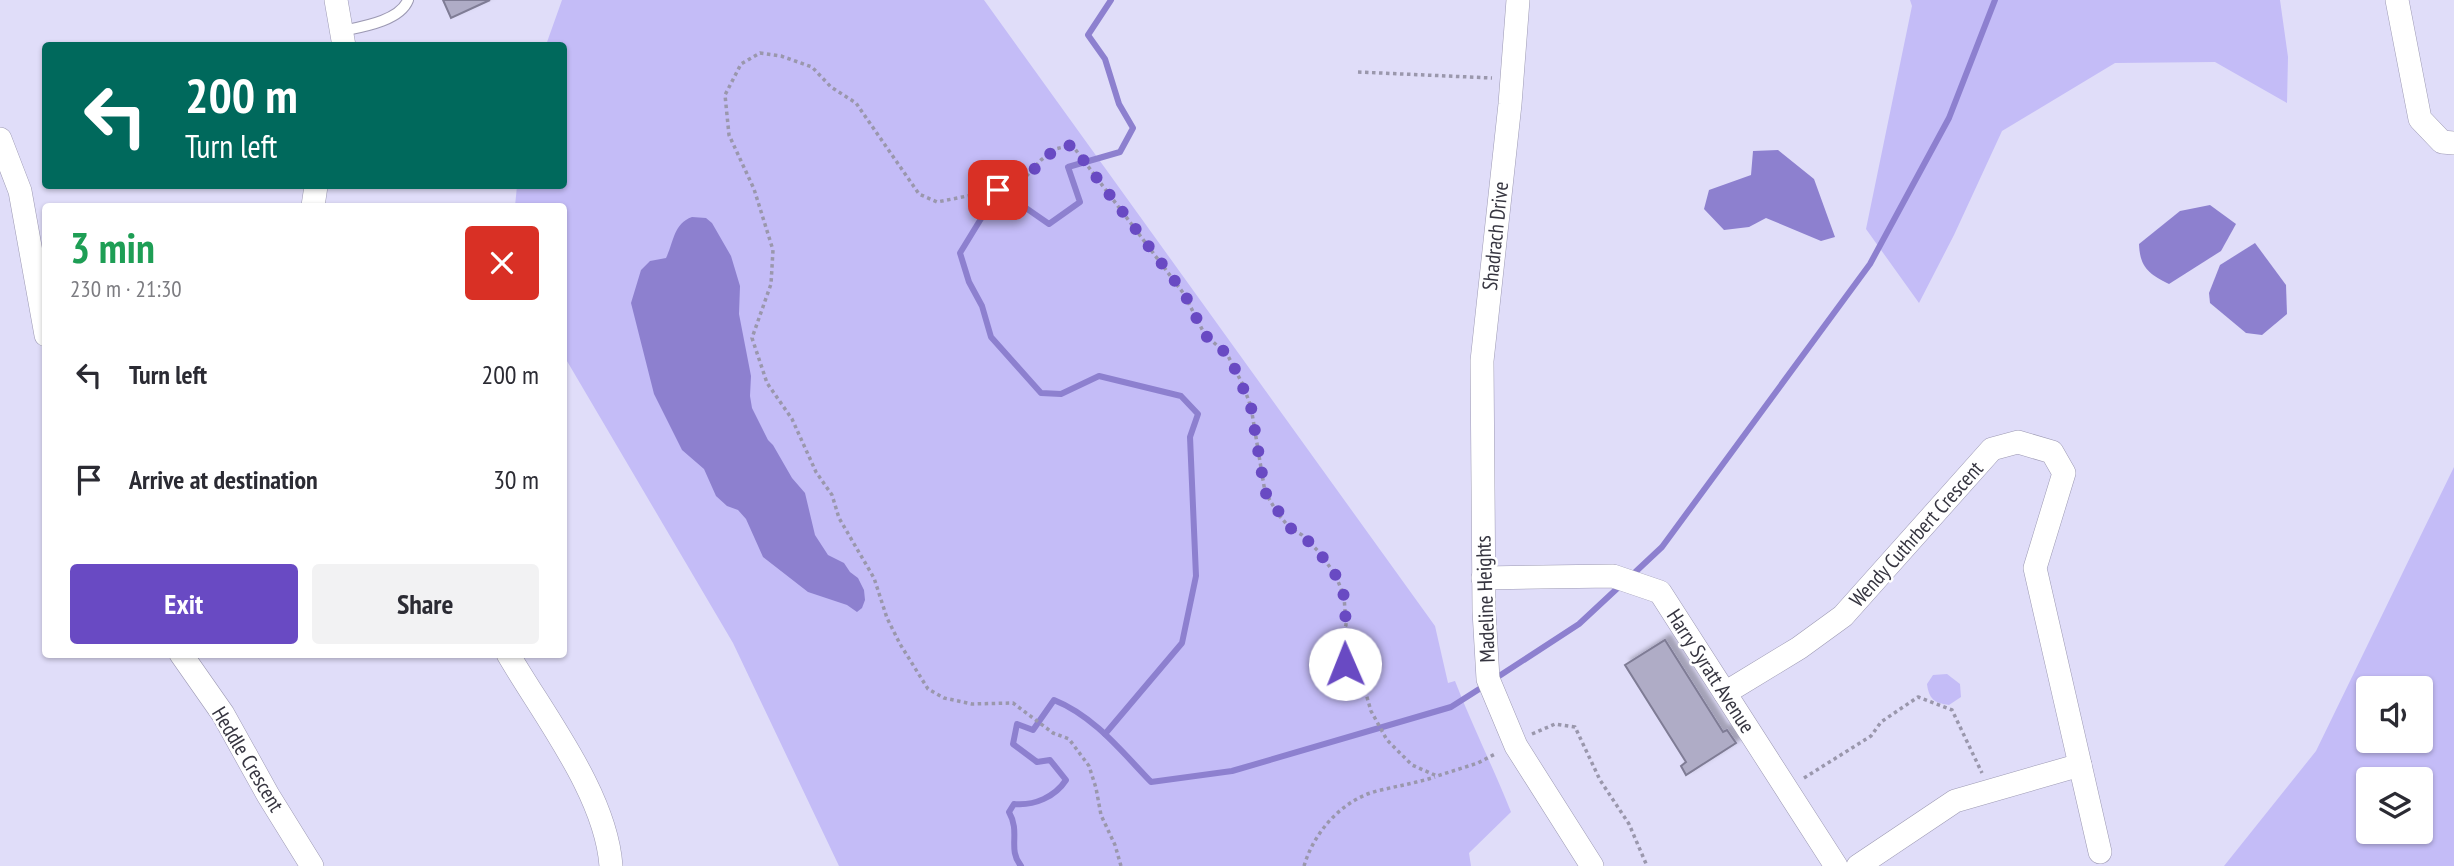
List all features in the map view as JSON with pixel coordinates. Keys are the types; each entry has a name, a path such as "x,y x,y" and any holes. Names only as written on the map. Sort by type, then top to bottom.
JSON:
{"street":[{"path":"336,0 343,38"},
{"name":"Shadrach Drive","path":"1483,472 1482,361 1518,0"},
{"path":"2397,0 2420,119 2442,142 2454,143"},
{"path":"0,139 20,191 42,313"},
{"name":"Wendy Cuthrbert Crescent","path":"1725,693 1799,648 1843,616 1992,449 2018,442 2052,452 2064,473 2035,568 2100,852"},
{"name":"Madeline Heights","path":"1483,472 1483,578 1488,679 1516,746 1592,866"},
{"name":"Harry Syratt Avenue","path":"1483,578 1613,576 1660,592 1836,866"},
{"name":"Heddle Crescent","path":"184,658 223,714 312,866"},
{"path":"510,658 585,783 610,843 611,866"},
{"path":"1858,866 1955,801 2080,765"}],"lane":[{"path":"343,38 377,24 406,6 408,0"}],"path":[{"path":"1121,866 1101,815 1089,766 1069,739 1053,733 1013,703 972,704 944,698 928,689 887,618 874,578 839,518 832,495 816,472 792,419 767,383 752,338 771,284 773,250 754,189 729,135 725,94 741,64 760,53 781,56 811,67 831,87 856,103 919,194 937,202 998,190 1023,180 1055,149 1072,145 1184,293 1205,335 1227,354 1238,374 1251,407 1265,492 1290,528 1302,535 1318,551 1335,574 1344,596 1346,625 1340,641 1345,664 1362,680 1374,715 1387,740"},
{"path":"1359,72 1512,79"},
{"path":"1786,789 1871,736 1881,722 1918,697 1952,710 1991,791"},
{"path":"1304,866 1319,833 1345,806 1375,792 1437,776"}],"shaded area":[{"path":"562,0 984,0 1435,626 1448,683 1455,681 1511,812 1469,853 1471,866 839,866 733,643 567,361 567,203 515,203 517,189 567,189 567,42 547,42"},
{"path":"1910,0 2280,0 2288,57 2287,103 2215,62 2115,63 2002,131 1919,303 1866,229 1912,6"},
{"path":"1778,150 1814,179 1835,237 1821,241 1766,218 1749,227 1724,230 1704,209 1709,190 1751,175 1753,151"},
{"path":"2210,205 2236,224 2221,251 2169,284 2151,273 2141,259 2139,244 2180,211"},
{"path":"692,217 706,218 712,223 731,256 740,286 739,314 751,376 752,408 768,440 805,493 815,535 828,555 844,563 858,578 865,600 857,612 847,605 808,592 763,557 746,519 738,510 727,506 716,496 704,469 682,450 654,394 631,303 641,270 650,261 666,258 681,224"},
{"path":"2255,243 2286,285 2287,314 2262,335 2246,333 2210,303 2209,293 2220,265"},
{"path":"2454,467 2454,866 2224,866 2316,751"},
{"path":"1947,674 1960,684 1961,697 1949,705 1933,699 1927,684 1933,675"}],"building":[{"path":"443,0 490,0 451,18"},
{"path":"1665,640 1723,732 1727,730 1736,743 1686,775 1681,766 1686,762 1625,665"}],"waterway":[{"path":"1105,734 1182,643 1196,576 1190,437 1198,414 1181,396 1099,376 1061,394 1041,393 991,337 982,306 969,282 960,253 990,204 996,208 1010,197 1049,224 1080,202 1068,167 1120,152 1133,128 1119,104 1105,59 1088,35 1111,0"},
{"path":"1630,577 1662,547 1870,264 1949,118 1995,0"},
{"path":"1493,680 1579,624 1622,584"},
{"path":"1021,866 1015,853 1014,827 1009,812 1014,804 1029,803 1050,796 1066,780 1050,760 1037,762 1013,744 1017,724 1033,730 1054,700 1095,725 1151,782 1232,771 1451,707 1484,686"}],"route":[{"path":"998,190 1023,180 1055,149 1072,145 1184,293 1205,335 1227,354 1243,385 1251,407 1265,492 1278,514 1290,528 1302,535 1318,551 1335,574 1344,596 1346,625 1340,641 1345,664"}]}
